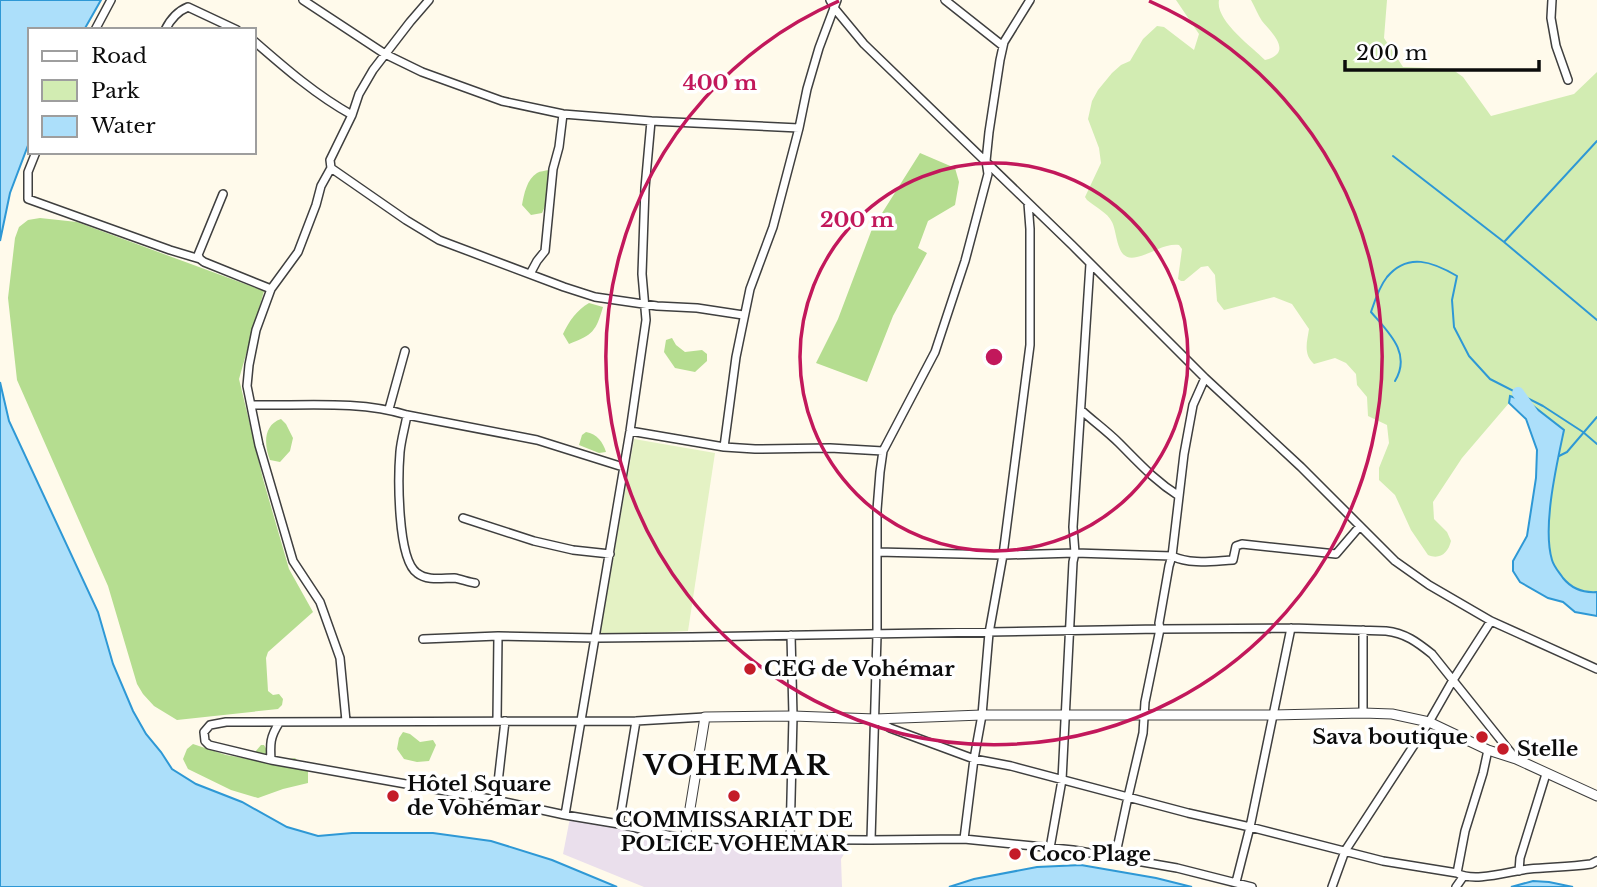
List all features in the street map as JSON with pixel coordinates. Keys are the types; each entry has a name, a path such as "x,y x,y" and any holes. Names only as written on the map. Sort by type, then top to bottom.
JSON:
{"street":[{"path":"96,28 111,0"},
{"path":"303,0 385,54 422,72 502,101 563,114 799,128"},
{"path":"345,721 340,658 320,602 293,561 251,405 247,386 249,365 256,330 271,289 298,252 321,186 331,168 330,160 359,94 373,70 429,0"},
{"path":"830,0 864,44 1395,561 1429,585 1491,621 1597,669"},
{"path":"724,447 736,357 750,289 773,227 813,68 837,0"},
{"path":"945,0 1003,46"},
{"path":"870,840 877,552 883,451 935,352 965,261 988,174 986,161 990,121 1003,46 1030,0"},
{"path":"1552,0 1550,18 1568,80"},
{"path":"166,28 176,15 188,7 233,28"},
{"path":"256,43 328,102 352,115"},
{"path":"530,274 545,251 553,170 563,114"},
{"path":"565,815 610,554 646,320 642,274 651,121"},
{"path":"35,154 27,172 28,199 159,247 200,259 271,289"},
{"path":"331,168 439,240 530,274 595,297 744,315"},
{"path":"200,259 198,255 223,194"},
{"path":"964,838 982,715 989,633 1003,555 1030,345 1028,202"},
{"path":"1050,848 1062,780 1075,553 1073,527 1090,264"},
{"path":"389,409 405,351"},
{"path":"1115,858 1143,733 1194,405 1205,378"},
{"path":"251,405 358,406 389,409 407,415 537,440 623,467"},
{"path":"1081,410 1118,442 1144,470 1179,496"},
{"path":"407,415 399,477 401,528 410,563 414,572 422,576 436,579 455,578 475,583"},
{"path":"630,431 724,447 883,451"},
{"path":"463,518 547,544 610,554"},
{"path":"877,552 1003,555 1075,553 1172,556 1181,561 1192,562 1233,560 1236,546 1242,544 1336,554 1360,526"},
{"path":"1332,887 1345,851 1491,621"},
{"path":"1236,882 1291,628"},
{"path":"423,639 1291,628 1400,633 1432,654 1516,759"},
{"path":"1363,630 1363,713"},
{"path":"790,840 793,716 791,635"},
{"path":"496,800 501,721 498,636"},
{"path":"1252,887 1115,858 964,838 685,839 496,800 271,760 209,745 205,741 204,732 210,725 226,722 636,721 793,716 875,719 982,715 1392,714 1429,722 1597,796"},
{"path":"685,839 705,718"},
{"path":"875,719 890,728 974,759 1011,766 1383,861 1460,875 1500,875 1591,864 1597,860"},
{"path":"618,824 636,721"},
{"path":"271,760 270,743 279,723"},
{"path":"1456,887 1465,831 1488,750"},
{"path":"1519,871 1520,858 1546,774"}],"shaded area":[{"path":"570,818 677,841 849,846 841,859 842,887 644,887 563,854"}],"green space":[{"path":"1176,0 1219,0 1219,8 1228,24 1265,60 1278,53 1278,42 1262,21 1251,0 1387,0 1384,38 1403,67 1452,69 1463,77 1491,116 1574,94 1597,72 1597,592 1574,588 1553,563 1549,546 1550,513 1564,430 1528,402 1510,397 1509,403 1462,458 1433,502 1434,519 1447,532 1451,541 1443,554 1436,557 1428,555 1411,530 1395,495 1379,480 1379,468 1389,443 1387,425 1368,416 1367,397 1357,385 1356,374 1346,363 1335,358 1314,364 1308,356 1309,329 1292,304 1274,297 1224,310 1217,301 1215,275 1208,266 1201,267 1184,281 1178,279 1182,249 1179,245 1130,258 1121,252 1110,219 1085,197 1101,163 1099,148 1088,119 1098,90 1112,73 1130,61 1143,39 1157,26 1164,27 1194,50 1199,34"},
{"path":"920,153 955,168 959,182 955,205 928,221 918,248 927,253 893,316 867,382 816,363 838,319 872,229"},
{"path":"549,170 548,200 542,213 531,215 522,205 526,187 537,173"},
{"path":"40,218 77,222 264,291 239,379 263,479 289,569 313,612 268,652 268,691 273,695 279,694 283,699 278,709 177,720 154,706 137,684 108,586 17,380 8,298 15,238 19,227 28,220"},
{"path":"589,303 603,307 598,322 588,335 569,344 563,334 574,316"},
{"path":"672,338 685,352 702,350 707,354 707,361 695,372 675,368 664,352 666,340"},
{"path":"281,419 293,438 290,451 280,462 270,460 266,442 271,426"},
{"path":"586,432 599,439 606,452 599,453 579,445"},
{"path":"634,439 715,453 688,631 600,635"},
{"path":"403,732 420,742 433,740 436,745 429,761 404,759 397,749"},
{"path":"193,744 249,759 264,745 268,752 268,763 295,758 308,771 308,783 258,798 231,790 188,769 183,759 187,749"}],"water":[{"path":"0,0 101,0 85,28 28,28 28,145 10,193 0,241"},
{"path":"0,382 9,421 98,612 113,664 133,711 172,769 196,784 242,802 287,827 318,836 352,833 433,833 491,841 552,860 617,887 0,887"},
{"path":"1510,396 1528,402 1564,430 1552,495 1549,546 1554,565 1570,585 1578,590 1597,592 1597,616 1575,612 1563,602 1548,598 1520,582 1513,571 1513,561 1527,536 1536,478 1537,450 1526,419 1509,403"},
{"path":"1081,865 1192,887 949,887 974,879 1037,867"},
{"path":"1533,881 1549,882 1573,887 1511,887"}],"waterway":[{"path":"1505,241 1597,141"},
{"path":"1393,156 1504,242 1597,320"},
{"path":"1395,381 1400,371 1399,352 1391,335 1371,312 1382,285 1395,269 1412,262 1430,264 1457,276 1452,300 1454,327 1469,356 1490,379 1543,406 1597,444"},
{"path":"1518,393 1532,413"},
{"path":"1559,456 1567,452 1597,417"}],"place":[{"name":"CEG de Vohémar","path":"750,669"},
{"name":"Sava boutique","path":"1482,737"},
{"name":"Stelle","path":"1503,749"},
{"name":"Hôtel Square de Vohémar","path":"393,796"},
{"name":"COMMISSARIAT DE POLICE VOHEMAR","path":"734,796"},
{"name":"Coco Plage","path":"1015,854"}],"district":[{"name":"VOHEMAR","path":"737,765"}]}
